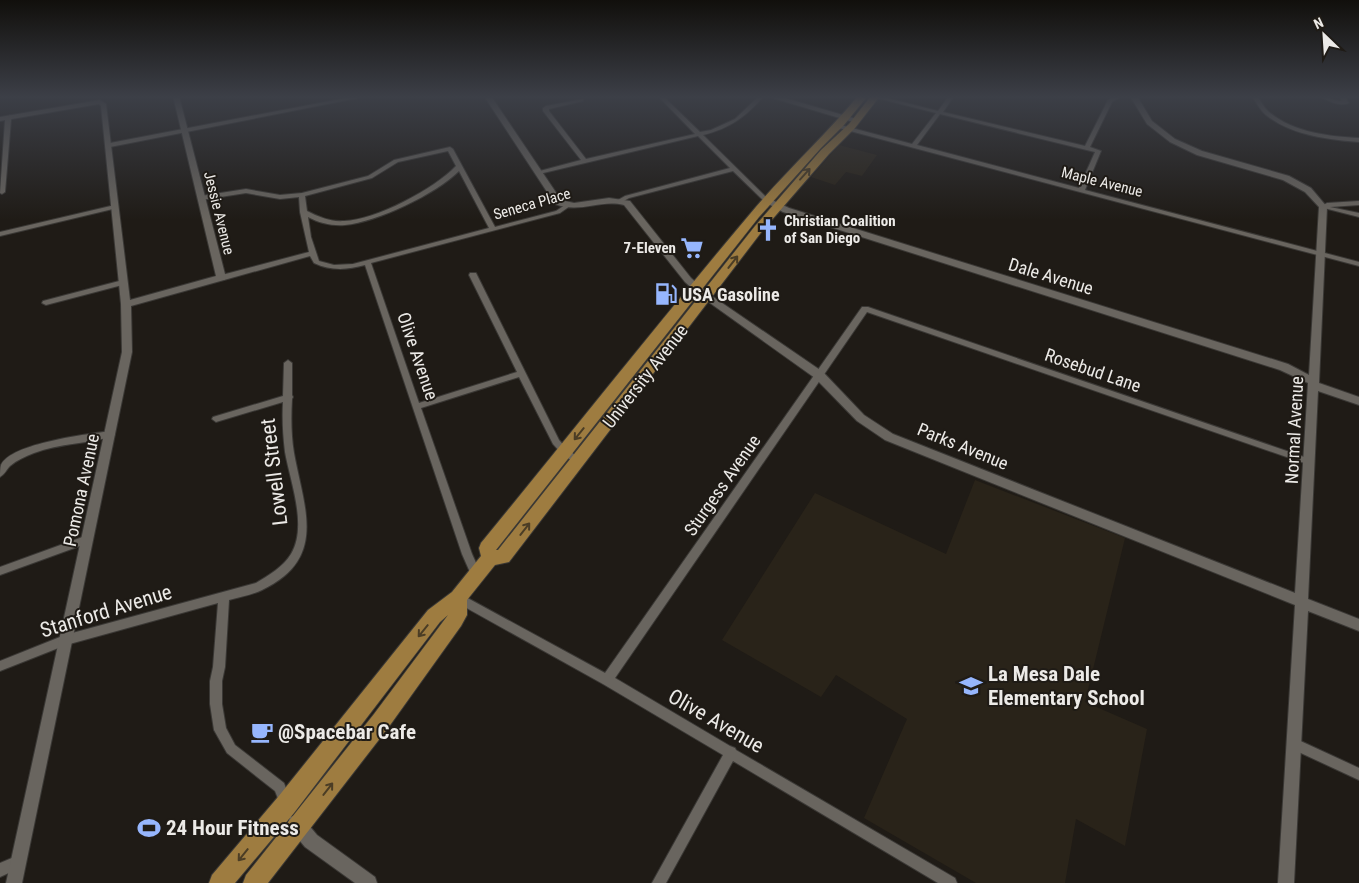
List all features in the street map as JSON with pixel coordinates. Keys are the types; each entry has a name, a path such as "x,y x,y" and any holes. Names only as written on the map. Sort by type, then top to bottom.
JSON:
{"main road":[{"name":"University Avenue","path":"220,883 286,805 434,616 458,598 477,576 490,558 488,548 565,452 828,137"},
{"name":"University Avenue","path":"772,204 840,137"},
{"name":"University Avenue","path":"490,558 503,557 578,461 701,291"},
{"path":"254,883 381,721 455,620 458,615 458,598"}],"street":[{"path":"2,192 7,137"},
{"name":"Pomona Avenue","path":"14,883 127,352 126,304 109,137"},
{"path":"110,145 151,137"},
{"name":"Jessie Avenue","path":"186,137 221,278"},
{"path":"515,137 558,202 567,206"},
{"path":"566,137 585,162"},
{"path":"539,172 690,137"},
{"path":"701,137 772,204"},
{"name":"Maple Avenue","path":"879,137 1359,264"},
{"path":"913,146 920,137"},
{"path":"1043,137 1098,151 1081,191"},
{"path":"1087,148 1092,137"},
{"path":"1167,137 1201,153 1293,181 1307,188 1319,199 1322,206"},
{"path":"1336,137 1359,140"},
{"path":"201,198 246,191 280,197 302,195 370,177 396,161 450,149 493,230"},
{"path":"303,212 316,220 332,223 363,220 385,213 437,186 459,167"},
{"name":"Seneca Place","path":"367,262 558,212 567,206 609,200 620,201 627,197 733,169"},
{"path":"302,195 303,212 312,253 316,262 339,268 367,262"},
{"name":"Parks Avenue","path":"620,201 627,203 681,272 701,291 819,375 835,389 858,416 890,437 1359,625"},
{"path":"1322,206 1359,203"},
{"name":"Dale Avenue","path":"772,204 1284,367 1313,383 1359,401"},
{"path":"1322,206 1359,216"},
{"name":"Normal Avenue","path":"1286,883 1310,462 1322,206"},
{"path":"0,234 115,207"},
{"path":"126,304 312,253"},
{"name":"Olive Avenue","path":"367,262 418,406 467,554 477,576"},
{"path":"473,275 556,442 565,452 578,461"},
{"path":"46,303 124,282"},
{"name":"Sturgess Avenue","path":"607,680 865,309"},
{"name":"Rosebud Lane","path":"865,309 1310,462"},
{"name":"Lowell Street","path":"224,597 259,587 274,579 292,562 301,548 304,528 287,429 289,397 288,363"},
{"path":"418,406 522,373"},
{"path":"216,419 289,397"},
{"path":"0,474 9,461 27,451 111,434"},
{"path":"0,570 88,539"},
{"path":"224,597 219,667 216,681 216,704 220,730 231,749 280,787 286,805 298,827 311,841 369,883"},
{"name":"Stanford Avenue","path":"0,666 65,640 224,597"},
{"name":"Olive Avenue","path":"458,598 607,680 950,883"},
{"path":"1294,744 1359,774"},
{"path":"659,883 731,752"},
{"path":"0,870 19,861"}],"shaded area":[{"path":"839,145 877,155 862,176 846,172 835,185 811,177"},
{"name":"La Mesa Dale Elementary School","path":"975,480 1125,538 1085,702 1147,729 1125,846 1076,819 1065,883 976,883 864,818 907,719 836,675 821,697 722,640 815,493 946,554"}],"place":[{"name":"Christian Coalition of San Diego","path":"768,230"},
{"name":"7-Eleven","path":"692,248"},
{"name":"USA Gasoline","path":"666,294"},
{"name":"La Mesa Dale Elementary School","path":"971,686"},
{"name":"@Spacebar Cafe","path":"262,732"},
{"name":"24 Hour Fitness","path":"149,828"}]}
